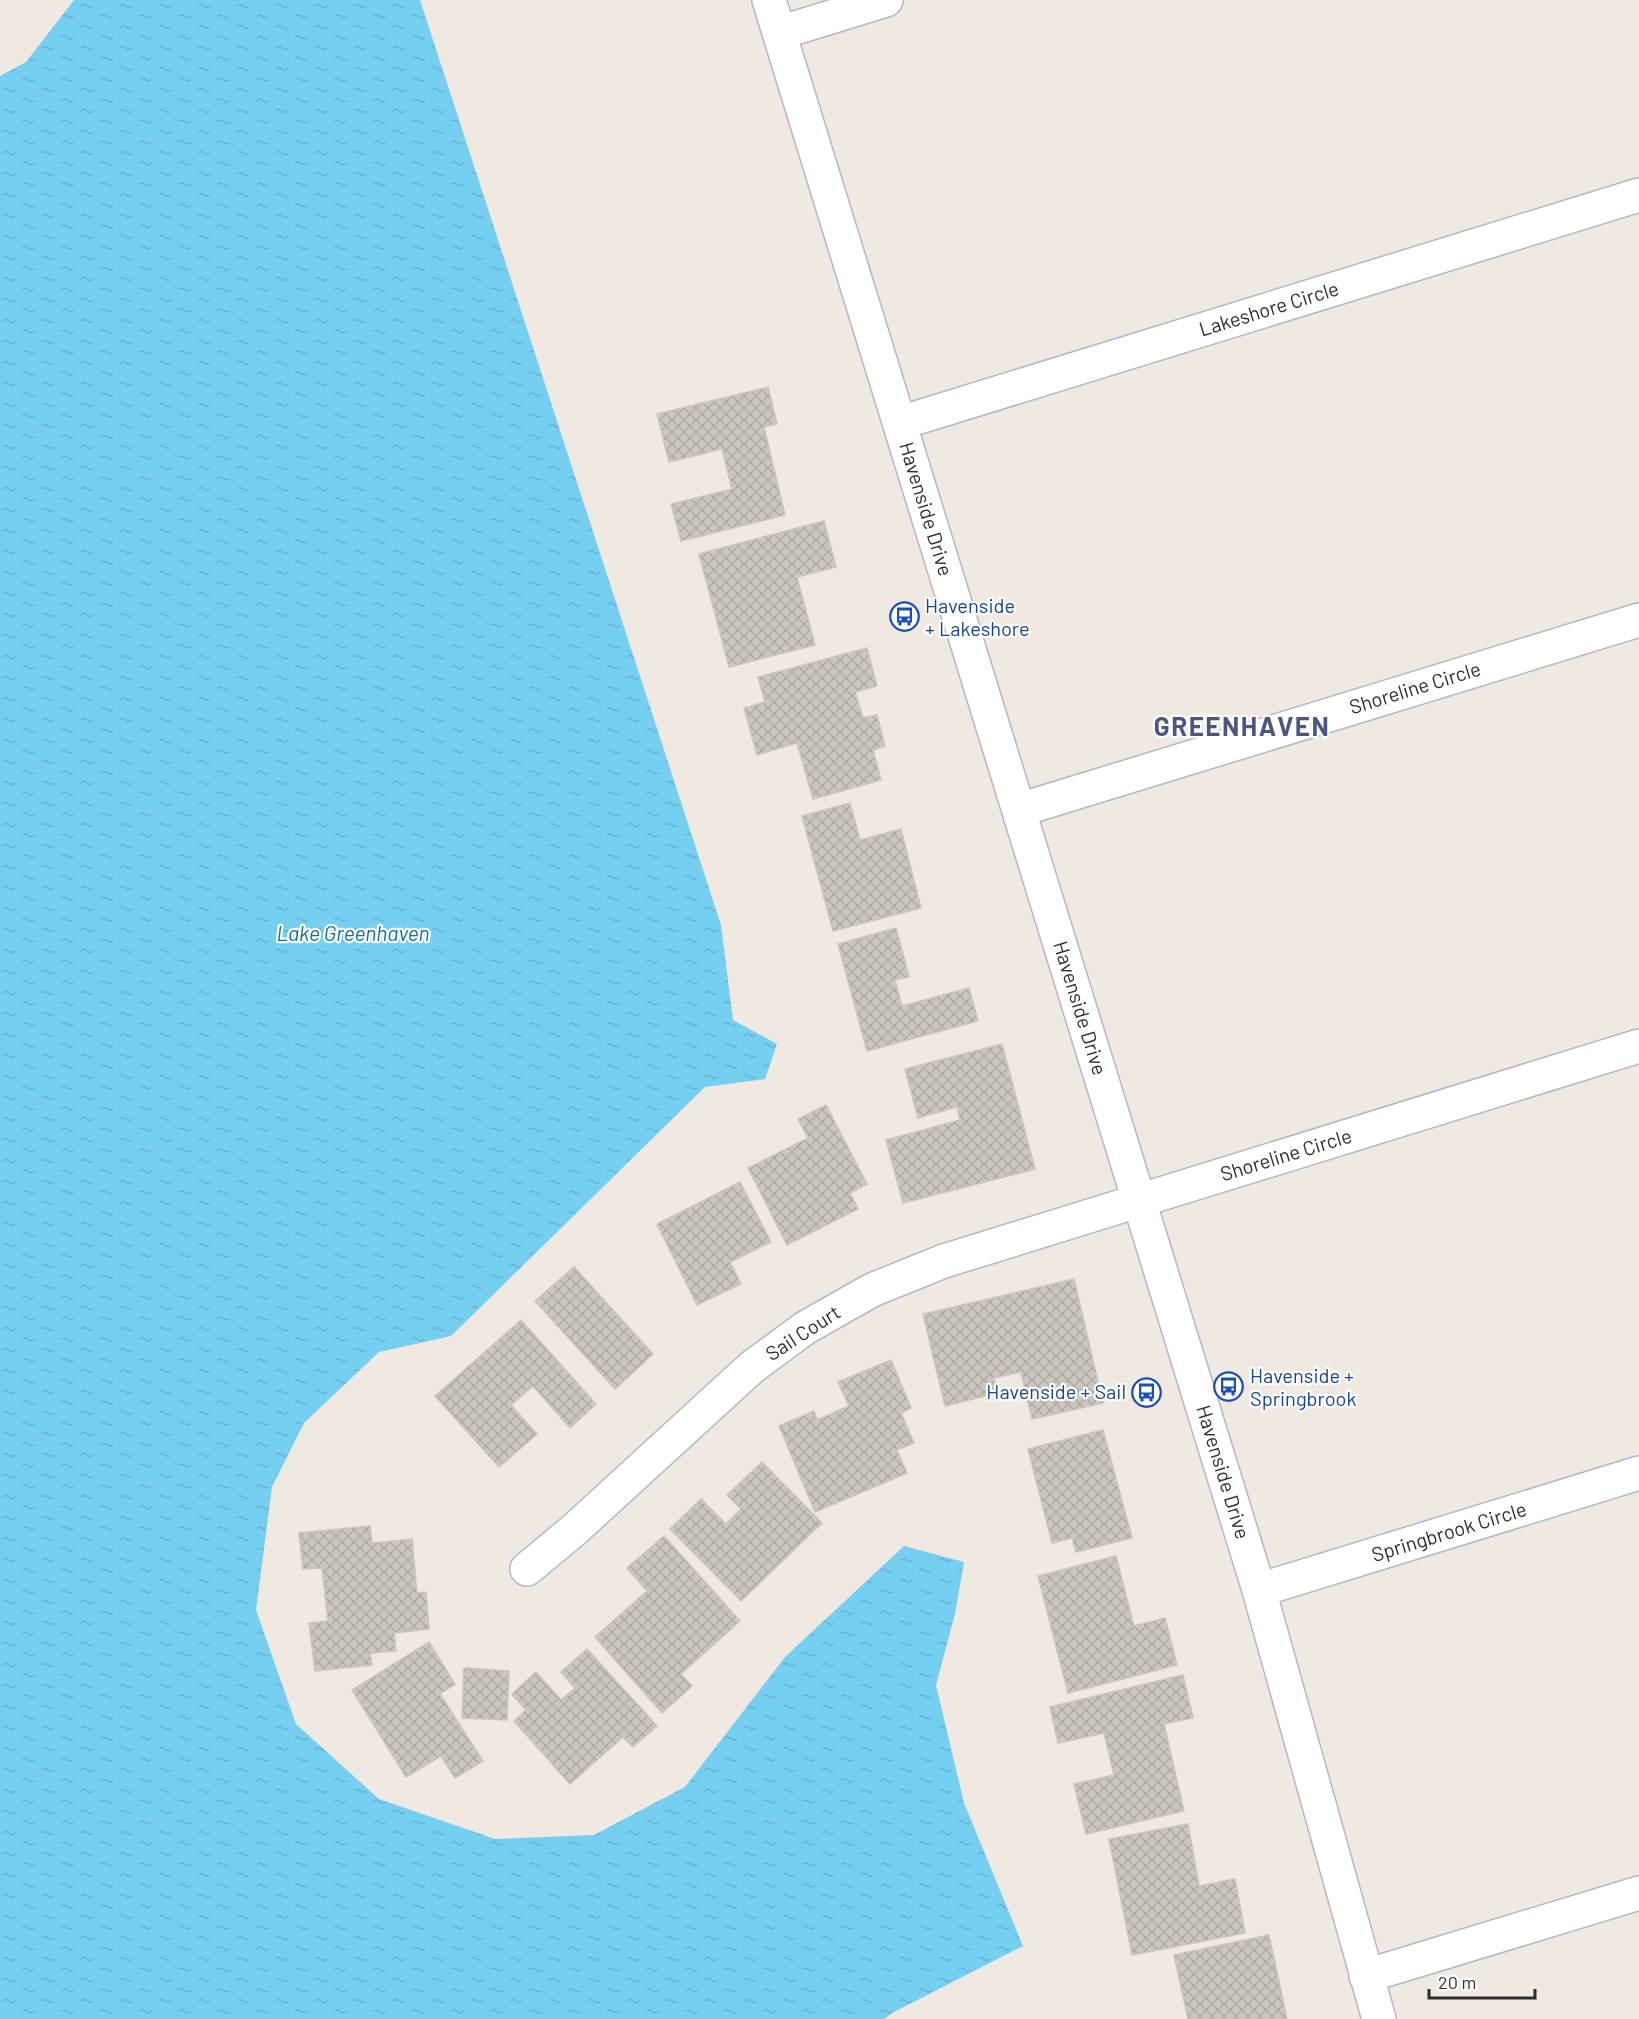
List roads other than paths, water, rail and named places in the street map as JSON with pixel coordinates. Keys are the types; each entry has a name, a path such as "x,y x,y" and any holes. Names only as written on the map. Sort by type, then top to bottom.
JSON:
{"street":[{"name":"Havenside Drive","path":"769,0 1259,1590 1379,2019"},
{"path":"779,33 886,0"},
{"name":"Lakeshore Circle","path":"900,423 1639,195"},
{"name":"Shoreline Circle","path":"1019,810 1639,620"},
{"name":"Shoreline Circle","path":"1139,1200 1639,1046"},
{"name":"Sail Court","path":"527,1569 574,1530 752,1367 805,1328 872,1290 944,1261 1139,1200"},
{"name":"Springbrook Circle","path":"1259,1590 1639,1473"},
{"path":"1366,1976 1639,1893"}],"water":[{"name":"Lake Greenhaven","path":"74,0 420,0 721,925 733,1020 777,1044 765,1079 705,1087 451,1336 379,1352 304,1423 272,1487 256,1610 296,1724 379,1799 495,1839 594,1835 685,1787 785,1657 904,1546 964,1562 955,1614 936,1685 964,1803 1023,1946 884,2019 0,2019 0,76 26,62"}],"place":[{"name":"Havenside + Lakeshore","path":"904,617"},
{"name":"Havenside + Springbrook","path":"1229,1387"},
{"name":"Havenside + Sail","path":"1147,1392"}],"district":[{"name":"GREENHAVEN","path":"1242,727"}]}
